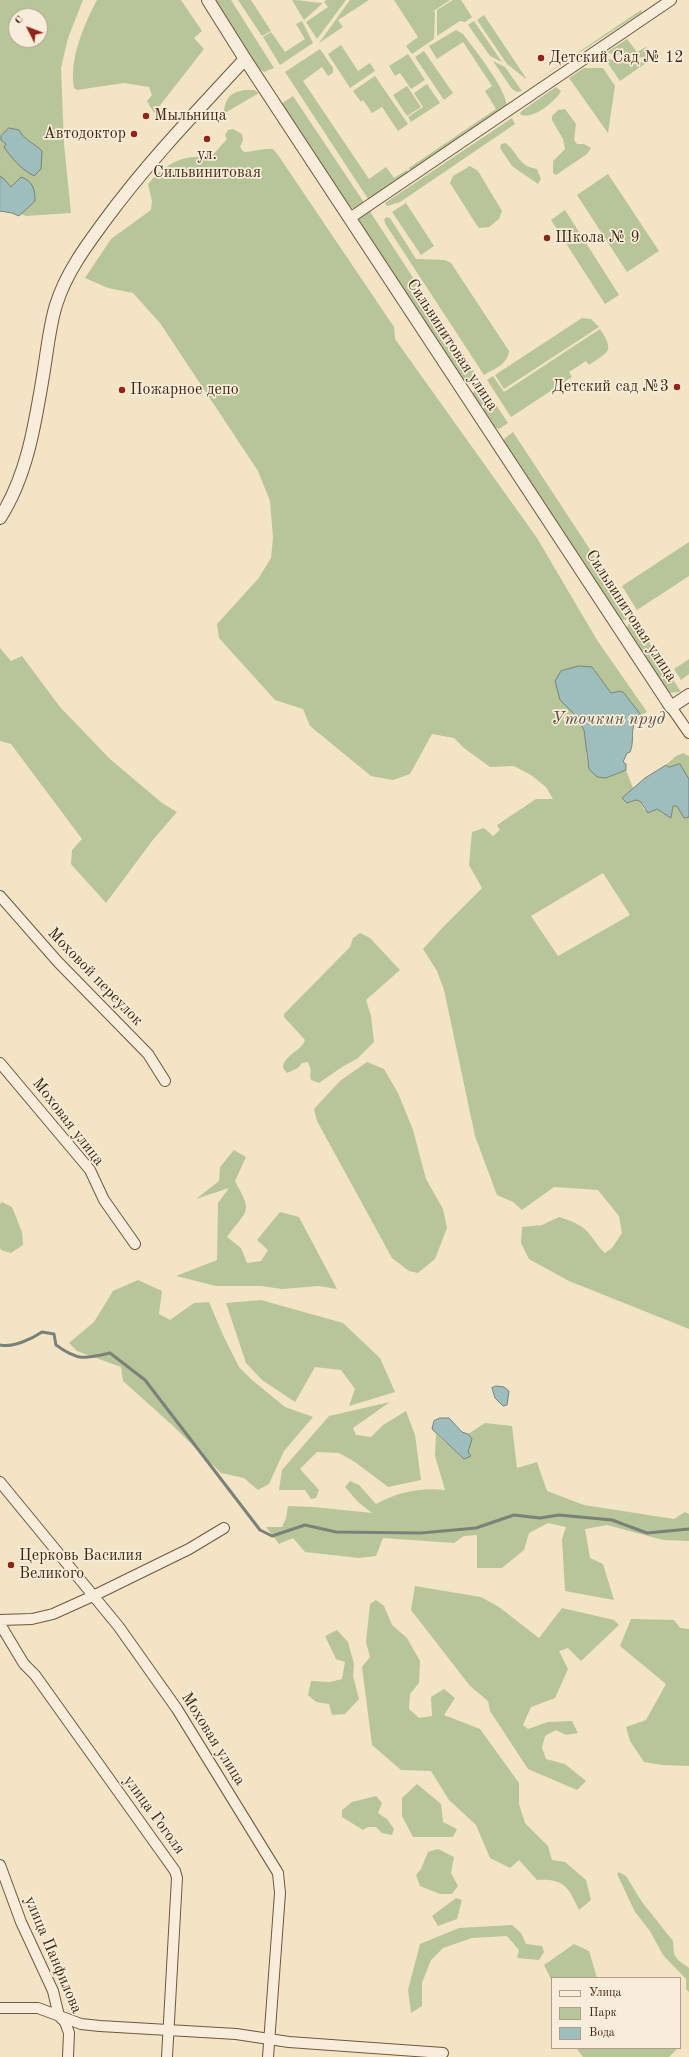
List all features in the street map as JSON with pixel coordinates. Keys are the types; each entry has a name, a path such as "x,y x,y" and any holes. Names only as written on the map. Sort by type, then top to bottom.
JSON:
{"street":[{"name":"Сильвинитовая улица","path":"208,0 244,59 672,707"},
{"path":"350,218 671,0"},
{"path":"0,518 15,488 26,456 33,428 52,322 63,287 71,270 101,226 150,163 244,59"},
{"path":"689,695 672,707 689,733"},
{"name":"Моховой переулок","path":"0,896 58,962 148,1054 165,1081"},
{"name":"Моховая улица","path":"0,1063 90,1170 104,1200 134,1244"},
{"name":"Моховая улица","path":"0,1482 119,1627 177,1709 278,1873 280,1893 268,2057"},
{"path":"0,1620 26,1619 46,1616 93,1596 189,1549 224,1528"},
{"name":"улица Гоголя","path":"0,1624 24,1664 35,1675 175,1871 177,1878 167,2057"},
{"name":"улица Панфилова","path":"0,1865 22,1922 53,1991 59,2016 65,2022 70,2033 68,2057"},
{"path":"0,2008 38,2008 81,2024 169,2031 236,2034 270,2040 443,2053"}],"green space":[{"path":"0,0 83,0 68,38 61,68 64,144 71,213 26,216 0,206"},
{"path":"97,0 181,0 202,31 194,38 204,49 154,113 147,101 152,95 149,87 124,83 77,90 74,88 74,65 79,42 87,20"},
{"path":"213,0 231,0 274,68 264,72 256,67"},
{"path":"238,0 251,0 271,31 262,36"},
{"path":"292,0 300,0 323,3 304,20"},
{"path":"326,0 346,0 317,39 306,22 328,7 324,2"},
{"path":"350,0 369,0 338,20 343,27 319,43"},
{"path":"394,0 450,0 432,12 435,11 434,39 412,54 406,46 418,37"},
{"path":"453,0 461,0 472,17 465,22 460,21 437,36 437,10"},
{"path":"641,10 642,12 531,84"},
{"path":"484,15 526,79 507,64 477,20"},
{"path":"302,21 313,43 280,65 263,37 271,32 285,52 305,39 296,24"},
{"path":"474,21 502,62 490,56 468,25"},
{"path":"456,30 463,34 489,69 501,89 507,106 411,172 409,168 496,109 485,91 492,86 463,42 437,59 429,46"},
{"path":"627,39 637,52 646,47 655,59 606,53"},
{"path":"341,45 358,71 370,63 375,71 350,88 328,54"},
{"path":"320,49 333,68 333,73 328,76 322,67 303,81 369,179 386,167 394,178 407,170 409,174 370,202 285,72"},
{"path":"424,51 453,93 444,100 415,57"},
{"path":"408,54 425,80 411,89 400,73 395,76 389,66"},
{"path":"605,59 646,63 620,81"},
{"path":"493,61 505,67 522,91 517,92 512,89"},
{"path":"584,68 603,68 615,86 608,133 569,78"},
{"path":"375,76 408,124 398,131 382,107 372,113 363,100 361,102 353,91"},
{"path":"427,84 440,103 411,122 408,117 423,107 414,93"},
{"path":"407,86 421,107 407,116 393,95"},
{"path":"556,87 561,91 544,109 526,116 521,115 520,113 523,110"},
{"path":"244,90 254,90 259,93 223,114 227,100 231,95"},
{"path":"293,96 365,204 356,209 350,207 281,104"},
{"path":"565,109 576,124 574,140 577,144 584,144 591,148 587,154 556,175 553,173 553,161 565,149 563,139 552,120 552,116 558,110"},
{"path":"512,118 515,124 400,202 387,206 385,203"},
{"path":"233,129 242,134 243,140 240,147 244,152 273,149 278,155 394,327 395,339 537,538 597,640 647,712 641,715 620,691 611,693 592,667 579,666 561,671 560,700 574,713 584,729 586,736 587,759 592,771 597,777 607,778 626,770 633,788 622,798 627,803 636,800 640,801 644,810 657,808 671,818 673,806 677,806 684,818 689,817 689,1329 569,1281 529,1259 521,1243 522,1227 542,1225 559,1217 585,1229 605,1253 612,1248 622,1233 619,1216 598,1190 554,1187 522,1210 513,1202 497,1195 475,1136 444,990 437,971 423,949 482,888 469,865 472,832 484,828 493,836 500,830 497,825 536,799 553,799 546,787 531,775 514,766 490,767 464,748 454,738 432,734 410,774 393,780 371,776 310,726 303,709 275,700 219,638 217,624 258,579 271,558 273,538 270,501 258,471 160,323 133,293 108,288 85,278 111,239 151,210 152,201 148,184 154,177 168,166 183,159 191,157 210,158 227,139 225,135 228,130","holes":["603,873 630,915 558,956 531,916"]},
{"path":"505,143 513,150 525,165 537,169 541,179 538,184 512,166 500,148 501,144"},
{"path":"470,166 478,171 502,211 499,219 489,227 479,228 450,183 453,176"},
{"path":"608,174 659,251 627,272 577,195"},
{"path":"406,203 434,246 421,255 392,212"},
{"path":"369,210 479,379 470,384 464,383 358,221 359,218"},
{"path":"565,210 619,295 605,304 551,220"},
{"path":"386,217 390,218 416,259 445,260 451,263 509,351 508,356 500,366 484,375 386,225 384,220"},
{"path":"582,318 591,319 599,327 504,389 495,375"},
{"path":"600,329 605,337 608,347 605,354 589,365 586,361 569,372 572,377 511,417 487,380 493,376 504,392"},
{"path":"482,384 508,423 499,429 491,425 472,395 475,389"},
{"path":"513,432 633,615 625,620 619,619 503,442 505,438"},
{"path":"689,542 689,576 637,610 622,586"},
{"path":"635,620 681,692 668,693 626,632 628,625"},
{"path":"0,648 11,661 22,656 60,707 110,759 162,803 177,812 152,841 106,903 71,864 72,850 82,839 11,744 0,741"},
{"path":"689,659 689,674 681,680 674,669"},
{"path":"683,753 689,756 689,779 680,764 669,767 666,765 676,756"},
{"path":"360,933 370,938 400,970 366,1000 371,1016 374,1042 358,1058 319,1083 311,1080 311,1070 308,1062 302,1063 298,1068 287,1073 283,1068 286,1059 303,1044 305,1040 284,1017 284,1014 350,947 353,938"},
{"path":"367,1062 384,1069 398,1093 413,1130 426,1179 443,1209 447,1228 435,1259 418,1273 409,1271 392,1258 317,1121 314,1109 340,1081"},
{"path":"234,1150 246,1157 235,1181 241,1192 246,1210 244,1215 227,1237 241,1248 247,1263 261,1261 268,1250 257,1240 280,1212 299,1217 337,1289 319,1286 282,1289 261,1286 216,1286 176,1276 217,1260 218,1203 229,1188 196,1199 219,1181 220,1167"},
{"path":"2,1202 12,1207 22,1232 23,1245 11,1253 1,1250 0,1247 0,1204"},
{"path":"138,1280 162,1291 159,1314 170,1320 194,1303 209,1302 239,1367 252,1380 285,1407 313,1417 284,1451 269,1484 258,1490 244,1478 221,1473 172,1425 123,1381 121,1367 77,1351 69,1343 94,1322 113,1291"},
{"path":"261,1300 343,1323 380,1358 395,1392 349,1406 355,1389 341,1370 315,1367 295,1402 262,1380 246,1363 226,1303"},
{"path":"390,1402 353,1428 356,1435 371,1437 383,1425 406,1411 415,1435 421,1480 388,1487 355,1462 339,1453 317,1452 300,1469 319,1490 316,1498 311,1499 305,1490 279,1490 282,1470 329,1416"},
{"path":"485,1423 512,1426 517,1468 537,1462 547,1491 584,1505 674,1519 685,1512 689,1514 689,1541 663,1540 607,1525 585,1529 590,1558 603,1564 614,1600 565,1591 562,1539 566,1527 548,1523 529,1533 524,1550 502,1568 477,1568 477,1535 464,1536 454,1543 383,1538 376,1556 359,1558 305,1552 293,1538 279,1544 266,1527 282,1527 286,1518 288,1506 372,1513 358,1502 345,1487 350,1481 359,1485 376,1504 392,1496 409,1491 427,1489 445,1490 435,1456 436,1434 464,1459 472,1439 468,1434"},
{"path":"415,1586 481,1597 499,1607 539,1638 562,1608 614,1620 619,1625 581,1661 568,1648 559,1651 568,1669 555,1698 531,1707 523,1725 528,1729 548,1722 572,1721 578,1733 566,1735 556,1730 545,1736 542,1748 546,1759 565,1764 586,1781 577,1790 528,1769 490,1711 488,1701 470,1686 411,1610"},
{"path":"376,1600 384,1606 392,1625 407,1638 420,1661 419,1683 410,1694 409,1709 419,1718 432,1716 431,1697 444,1689 455,1698 444,1715 480,1729 519,1783 519,1804 525,1823 548,1846 552,1860 565,1862 586,1880 591,1900 579,1910 568,1890 560,1883 554,1881 537,1880 519,1860 510,1868 490,1858 476,1825 449,1800 431,1771 401,1770 372,1745 362,1667 370,1657 366,1642 370,1604"},
{"path":"631,1619 674,1620 680,1628 689,1629 689,1766 662,1765 644,1762 630,1741 626,1727 646,1720 666,1684 620,1646"},
{"path":"337,1630 348,1642 354,1664 353,1676 359,1699 345,1714 332,1715 329,1704 316,1702 308,1695 311,1681 330,1682 342,1679 345,1662 336,1659 325,1636"},
{"path":"417,1784 441,1804 443,1822 457,1829 453,1837 413,1837 402,1816 402,1798"},
{"path":"376,1796 382,1803 378,1813 387,1819 394,1829 392,1835 382,1833 376,1827 368,1827 363,1830 342,1817 342,1810 352,1802"},
{"path":"438,1849 454,1857 451,1873 458,1886 452,1894 440,1894 420,1886 416,1875 421,1869 428,1852"},
{"path":"619,1872 626,1876 642,1902 673,1941 674,1954 678,1960 689,1968 689,1992 686,1989 686,1979 663,1955 650,1931 635,1912 617,1874"},
{"path":"456,1898 462,1900 457,1919 438,1926 432,1916"},
{"path":"512,1925 521,1933 526,1944 542,1946 544,1952 539,1960 517,1958 519,1950 507,1936 472,1938 443,1948 431,1960 422,1983 422,2006 411,2013 408,1990 420,1944 459,1928"},
{"path":"574,1944 589,1951 597,1977 551,1977 551,1979 544,1965"},
{"path":"577,2049 677,2049 669,2057 583,2057"}],"water":[{"path":"9,128 19,130 26,139 42,151 41,169 34,176 17,163 4,147 6,144 1,140 1,136"},
{"path":"0,176 11,187 21,177 31,183 35,201 19,216 0,211"},
{"name":"Уточкин пруд","path":"579,666 592,667 611,693 620,691 624,693 641,715 634,725 632,747 630,752 627,753 623,762 626,764 626,770 606,778 597,777 589,769 584,730 576,716 560,700 555,681 561,671"},
{"name":"Уточкин пруд","path":"680,764 689,779 689,817 684,818 677,806 673,806 671,818 657,809 648,813 640,801 636,800 627,803 622,798 645,778 666,765 669,767"},
{"path":"496,1386 504,1387 509,1391 507,1405 503,1406 495,1398 492,1388"},
{"path":"440,1418 449,1418 462,1432 468,1434 472,1439 468,1452 471,1456 464,1459 432,1429 434,1421"}],"waterway":[{"path":"0,1345 5,1346 22,1342 42,1332 54,1334 56,1345 76,1356 94,1357 110,1353 145,1380 260,1530 272,1536 305,1525 336,1532 421,1533 476,1528 514,1515 540,1518 559,1515 612,1520 647,1533 689,1529"}],"place":[{"name":"Детский Сад № 12","path":"541,58"},
{"name":"Мыльница","path":"146,116"},
{"name":"Автодоктор","path":"134,134"},
{"name":"ул. Сильвинитовая","path":"207,139"},
{"name":"Школа № 9","path":"547,238"},
{"name":"Детский сад №3","path":"677,387"},
{"name":"Пожарное депо","path":"122,390"},
{"name":"Церковь Василия Великого","path":"11,1565"}]}
